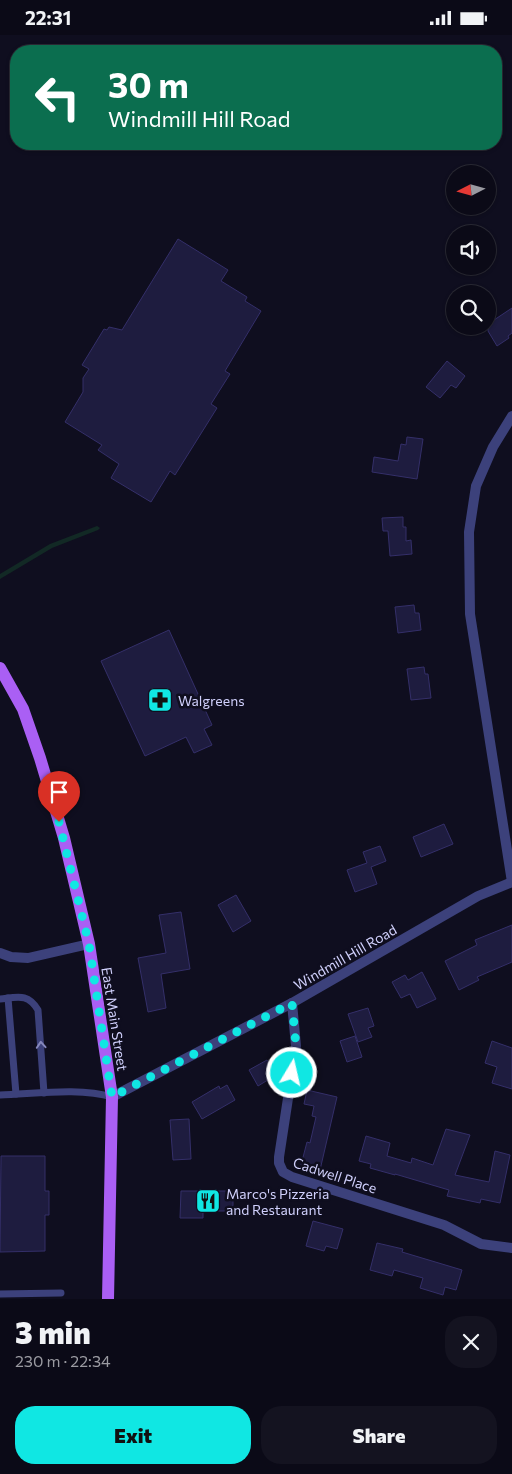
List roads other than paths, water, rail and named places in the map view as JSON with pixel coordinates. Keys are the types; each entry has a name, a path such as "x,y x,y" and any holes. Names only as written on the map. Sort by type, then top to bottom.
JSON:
{"main road":[{"name":"East Main Street","path":"0,668 23,709 40,759 64,838 89,944 112,1097 108,1299"}],"street":[{"path":"512,416 493,447 476,486 469,531 470,614 512,882"},
{"name":"Windmill Hill Road","path":"112,1097 292,1003 478,896 512,882"},
{"path":"0,953 19,958 28,958 89,944"},
{"name":"Cadwell Place","path":"292,1003 296,1046 279,1157 279,1163 283,1172 292,1177 444,1225 481,1244 512,1248"}],"lane":[{"path":"0,999 24,997 33,1001 38,1010 44,1093"},
{"path":"8,998 16,1094"},
{"path":"0,1095 82,1092 99,1093 112,1097"},
{"path":"0,1294 61,1293"}],"place":[{"name":"Walgreens","path":"160,700"},
{"name":"Marco's Pizzeria and Restaurant","path":"208,1201"}]}
